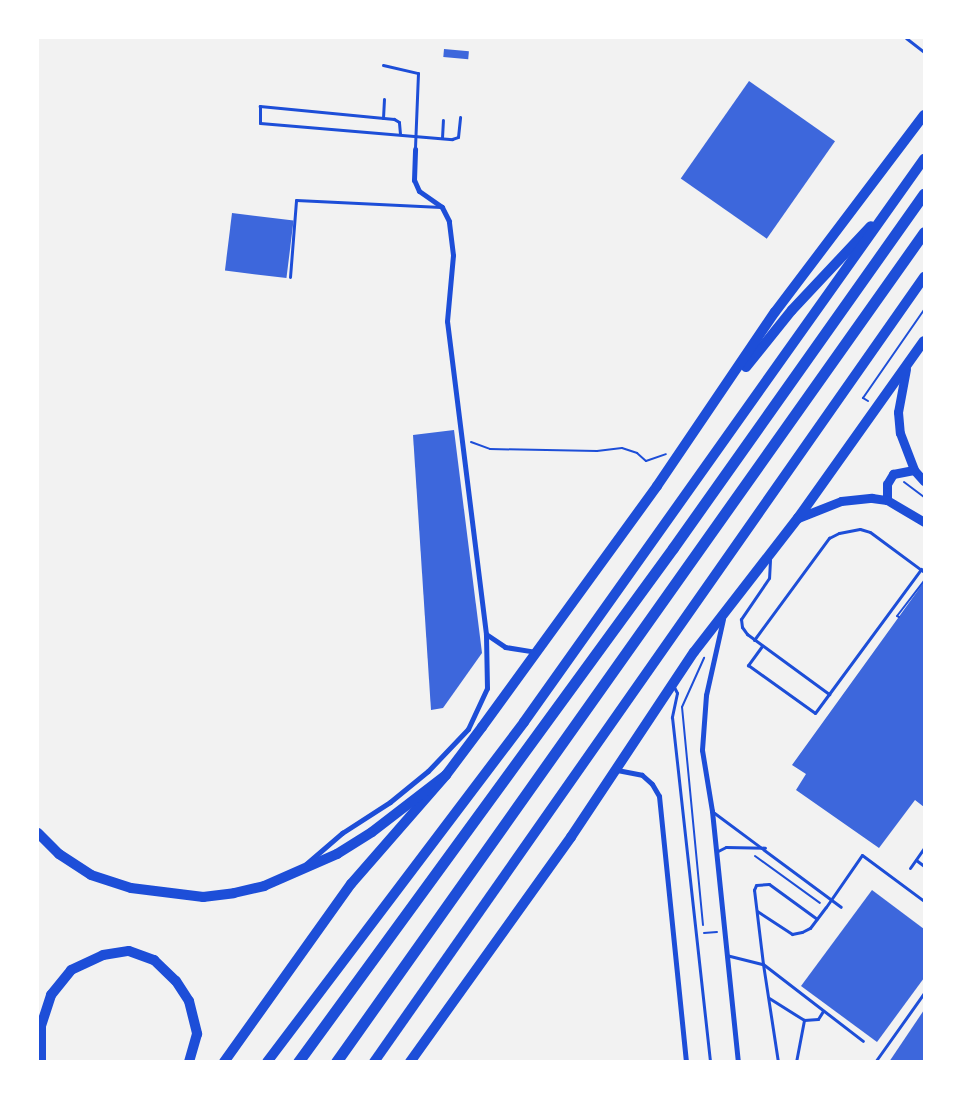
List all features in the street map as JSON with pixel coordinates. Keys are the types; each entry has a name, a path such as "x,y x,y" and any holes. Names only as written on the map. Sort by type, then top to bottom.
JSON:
{"highway":[{"path":"298,1062 673,548 924,194"},
{"path":"336,1062 924,232"}],"main road":[{"path":"224,1062 351,884 446,775 710,411 775,312 924,115"},
{"path":"267,1062 524,722 924,159"},
{"path":"710,411 792,310 888,210"},
{"path":"374,1062 924,277"},
{"path":"410,1062 616,770 725,609 798,518 924,341"},
{"path":"907,366 898,412 900,433 914,470 924,480"},
{"path":"887,500 887,484 893,474 914,470"},
{"path":"798,518 841,501 887,500 924,522"},
{"path":"38,833 59,854 92,875 131,888 203,897 264,886 299,872 372,832 446,775"},
{"path":"41,1062 41,1026 51,995 71,970 103,955 128,951 154,960 176,981 189,1001 197,1034 189,1062"}],"street":[{"path":"299,872 342,833 390,802 428,771 468,729 487,688 486,634 446,321 453,255 449,221 442,207 419,191 414,180 415,149"},
{"path":"725,609 703,723 702,750 712,811 738,1062"},
{"path":"486,634 505,647 536,652"},
{"path":"616,770 642,775 652,784 658,796 686,1062"}],"lane":[{"path":"906,38 924,52"},
{"path":"383,65 418,73 415,149"},
{"path":"384,98 384,118"},
{"path":"400,134 399,122 384,118 262,105 258,122 442,138 458,137 460,117"},
{"path":"442,138 443,120"},
{"path":"290,277 296,200 442,207"},
{"path":"754,640 829,538 839,533 860,529 870,532 923,571 815,713 748,665 762,646"},
{"path":"770,552 768,578 741,619 744,631 829,694"},
{"path":"673,684 677,693 672,717 710,1062"},
{"path":"712,811 766,848 841,907"},
{"path":"716,852 726,847 766,848"},
{"path":"910,868 924,848"},
{"path":"757,911 792,934 810,928 862,855 924,901"},
{"path":"916,860 924,866"},
{"path":"778,1062 754,890 762,882 817,920"},
{"path":"726,955 763,964 863,1041"},
{"path":"875,1062 924,993"},
{"path":"768,998 804,1020 818,1019 824,1011"},
{"path":"796,1062 804,1020"}],"path":[{"path":"863,398 906,339 924,310"},
{"path":"470,437 471,442 490,449 597,451 622,448 637,454 646,461"},
{"path":"893,474 924,497"},
{"path":"899,617 924,581"},
{"path":"705,943 682,707 706,654"},
{"path":"751,852 826,908"},
{"path":"704,933 724,931"}],"building":[{"path":"444,49 469,51 468,59 443,57"},
{"path":"749,81 835,141 767,239 681,178"},
{"path":"232,213 294,221 286,278 225,271"},
{"path":"454,430 482,653 443,708 431,710 413,435"},
{"path":"924,582 924,807 915,800 879,848 796,790 806,774 792,765"},
{"path":"872,890 924,929 924,978 877,1042 801,986"},
{"path":"924,1010 924,1062 889,1062"}]}
